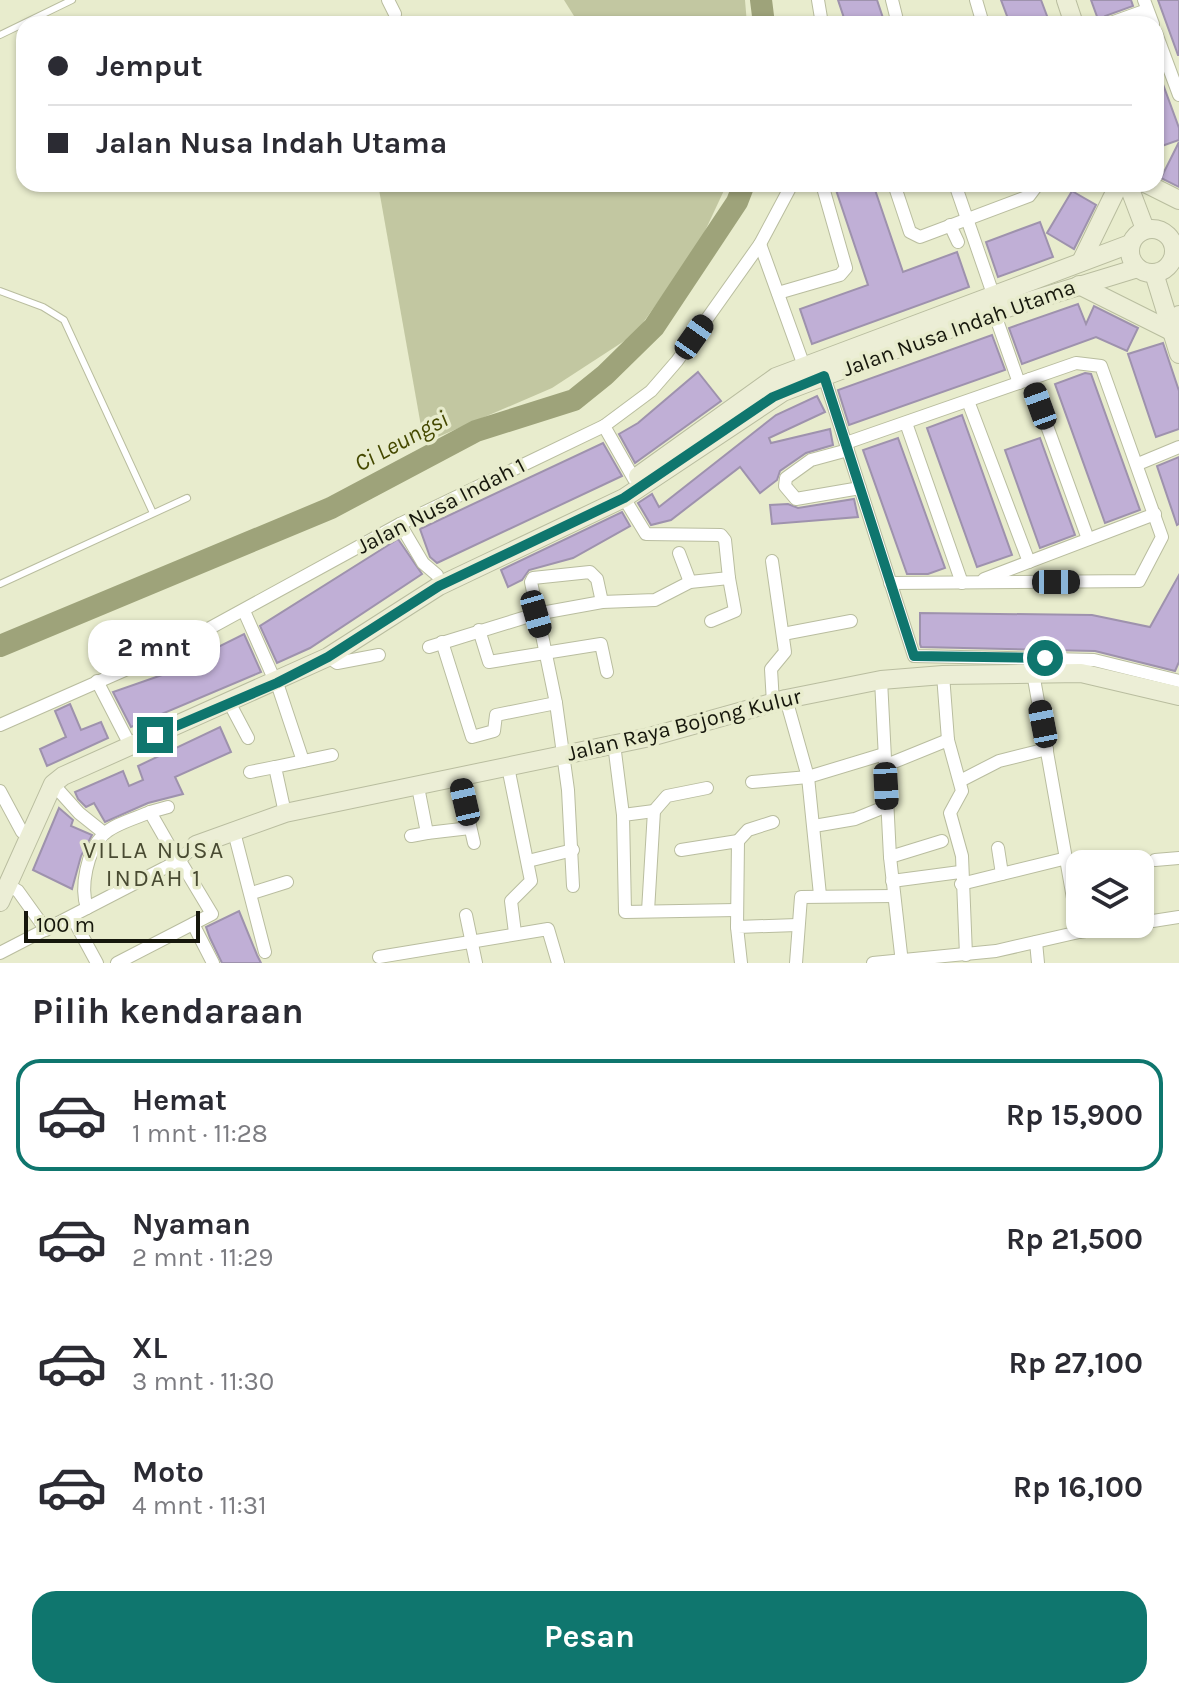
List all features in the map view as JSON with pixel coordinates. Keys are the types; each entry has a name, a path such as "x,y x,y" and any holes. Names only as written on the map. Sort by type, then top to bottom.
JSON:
{"street":[{"path":"388,0 395,14"},
{"path":"1124,16 1145,5"},
{"path":"1164,54 1179,92"},
{"name":"Jalan Nusa Indah 1","path":"0,725 168,651 400,524 604,426 651,391 677,361 760,244 788,192"},
{"path":"778,293 840,275 846,268 824,192"},
{"path":"897,192 912,235 920,237 1029,196 1032,192"},
{"path":"958,192 994,303 1088,539"},
{"path":"1081,262 1115,192"},
{"path":"1131,192 1145,229"},
{"path":"950,225 958,242"},
{"path":"1145,229 1173,232 1176,258 1166,269 1146,271"},
{"path":"1145,229 1130,244 1130,257 1146,271 1175,323 1179,354"},
{"path":"760,244 804,366"},
{"name":"Jalan Nusa Indah Utama","path":"53,784 128,741 230,704 437,575 579,512 624,498 773,397 994,303 1081,262 1130,244"},
{"name":"Jalan Nusa Indah Utama","path":"3,888 22,832 49,776 274,677 328,657 439,586 579,512 634,479 771,381 804,366 994,303 1146,271"},
{"path":"1079,285 1175,323"},
{"path":"860,488 796,499 785,486 786,478 811,460 906,423 1076,363 1101,366 1162,537 1139,581 890,583"},
{"path":"824,376 916,657 1071,658 1115,664 1177,681"},
{"path":"968,401 1029,562"},
{"path":"906,423 968,583"},
{"path":"604,426 634,479"},
{"path":"1138,464 1179,447"},
{"path":"624,498 646,534 721,535 725,540 735,611 711,621"},
{"path":"968,583 1155,514"},
{"path":"400,524 423,563 437,575"},
{"path":"679,553 690,582"},
{"path":"772,561 785,652 770,676 808,777 820,895"},
{"path":"573,886 573,850 556,703 547,651 536,614 533,578 590,572 597,579 602,602"},
{"path":"429,647 536,614 602,602 655,600 690,582 729,578"},
{"path":"244,611 274,677 303,761"},
{"path":"783,634 851,621"},
{"path":"479,630 489,662 601,644 607,672"},
{"path":"442,642 472,737 494,731 496,715 556,703"},
{"path":"328,657 333,663 379,655"},
{"path":"1033,673 1066,853"},
{"name":"Jalan Raya Bojong Kulur","path":"196,845 285,813 692,727 779,701 881,680 1033,673 1097,674 1177,681"},
{"path":"943,675 948,740 962,795 950,813 962,856 966,955"},
{"path":"881,680 890,857 902,962"},
{"path":"97,681 128,741"},
{"path":"230,704 248,738"},
{"path":"752,782 808,777 884,760 948,740"},
{"path":"614,744 623,815 624,909 627,913 736,910"},
{"path":"960,781 999,761 1047,749"},
{"path":"250,772 332,755"},
{"path":"275,767 285,813"},
{"path":"508,767 531,884 511,901 515,933"},
{"path":"459,777 474,843"},
{"path":"46,930 18,891 3,888 53,784 79,813 104,833"},
{"path":"418,787 427,833"},
{"path":"648,911 654,811 667,796 707,788"},
{"path":"0,791 22,832"},
{"path":"814,826 855,819 887,806"},
{"path":"87,908 83,897 91,856 104,833 168,807"},
{"path":"623,815 654,811"},
{"path":"117,963 212,914 150,812"},
{"path":"681,850 738,841 748,830 773,822"},
{"path":"411,836 470,828"},
{"path":"234,832 265,952"},
{"path":"738,841 736,910 741,963"},
{"path":"890,857 942,841"},
{"path":"0,953 178,860 196,845"},
{"path":"998,848 1002,874"},
{"path":"528,861 573,850"},
{"path":"892,881 1002,874 1066,858"},
{"path":"1155,860 1179,858"},
{"path":"252,893 287,882"},
{"path":"796,963 800,898 820,895 894,896"},
{"path":"466,915 476,963"},
{"path":"72,917 97,963"},
{"path":"1154,921 1179,917"},
{"path":"193,924 213,963"},
{"path":"737,927 797,925"},
{"path":"379,957 548,929 558,963"},
{"path":"873,963 966,955 997,957 1036,942 1066,935"},
{"path":"1036,942 1038,963"},
{"path":"145,949 152,963"}],"lane":[{"path":"39,16 72,0"},
{"path":"0,291 43,307 64,320 153,513"},
{"path":"0,584 187,498"}],"green space":[{"path":"564,0 745,0 746,16 574,16"},
{"path":"379,192 723,192 698,246 635,334 552,388 424,443"}],"building":[{"path":"838,0 877,0 882,16 843,16"},
{"path":"1001,0 1041,0 1047,16 1007,16"},
{"path":"1091,0 1131,0 1133,6 1097,16"},
{"path":"1158,0 1179,0 1179,55 1178,55"},
{"path":"1164,87 1179,128 1179,140 1164,145"},
{"path":"1179,142 1179,187 1164,180 1164,172"},
{"path":"837,192 876,192 903,272 957,252 969,287 812,344 800,309 868,285"},
{"path":"1071,192 1096,205 1074,249 1047,233"},
{"path":"1040,222 1053,257 998,277 986,242"},
{"path":"1078,304 1086,324 1094,306 1138,328 1127,351 1096,337 1022,364 1009,328"},
{"path":"992,335 1005,370 849,425 838,390"},
{"path":"1163,343 1179,391 1179,429 1156,437 1128,354"},
{"path":"698,372 721,401 635,463 619,434 638,423"},
{"path":"1085,373 1091,374 1140,510 1105,523 1055,384"},
{"path":"817,396 825,412 769,438 771,443 830,429 833,445 806,453 780,471 777,480 760,493 740,467 671,520 651,525 638,503 652,494 659,507 776,415"},
{"path":"962,415 1012,555 977,567 927,428"},
{"path":"898,438 945,568 928,574 907,574 863,450"},
{"path":"1040,438 1075,535 1040,548 1005,450"},
{"path":"603,443 622,476 437,563 430,557 420,529"},
{"path":"1179,457 1179,524 1177,525 1157,466"},
{"path":"854,499 858,517 772,524 770,505 788,504 798,508"},
{"path":"622,512 630,526 573,558 529,570 522,580 508,587 501,570"},
{"path":"398,539 422,574 310,648 277,663 260,626"},
{"path":"1179,575 1179,662 1175,671 1095,651 921,647 920,644 920,613 1092,615 1150,627"},
{"path":"244,634 261,672 131,727 113,692 162,675"},
{"path":"70,704 81,730 101,722 108,738 47,766 40,749 66,737 55,711"},
{"path":"220,727 231,752 175,777 183,794 148,803 105,822 94,803 86,807 78,799 75,792 123,771 129,786 143,780 138,766"},
{"path":"59,808 73,820 71,826 92,835 81,856 72,889 33,870"},
{"path":"239,911 261,963 222,963 210,938 206,927"}],"waterway":[{"name":"Ci Leungsi","path":"761,0 763,16"},
{"name":"Ci Leungsi","path":"0,646 331,508 476,431 574,400 605,375 654,327 741,192"}],"district":[{"name":"VILLA NUSA INDAH 1","path":"154,864"}],"route":[{"path":"155,735 277,683 328,657 439,586 546,532 624,498 773,397 824,376 912,654 920,658 1045,658"}]}
